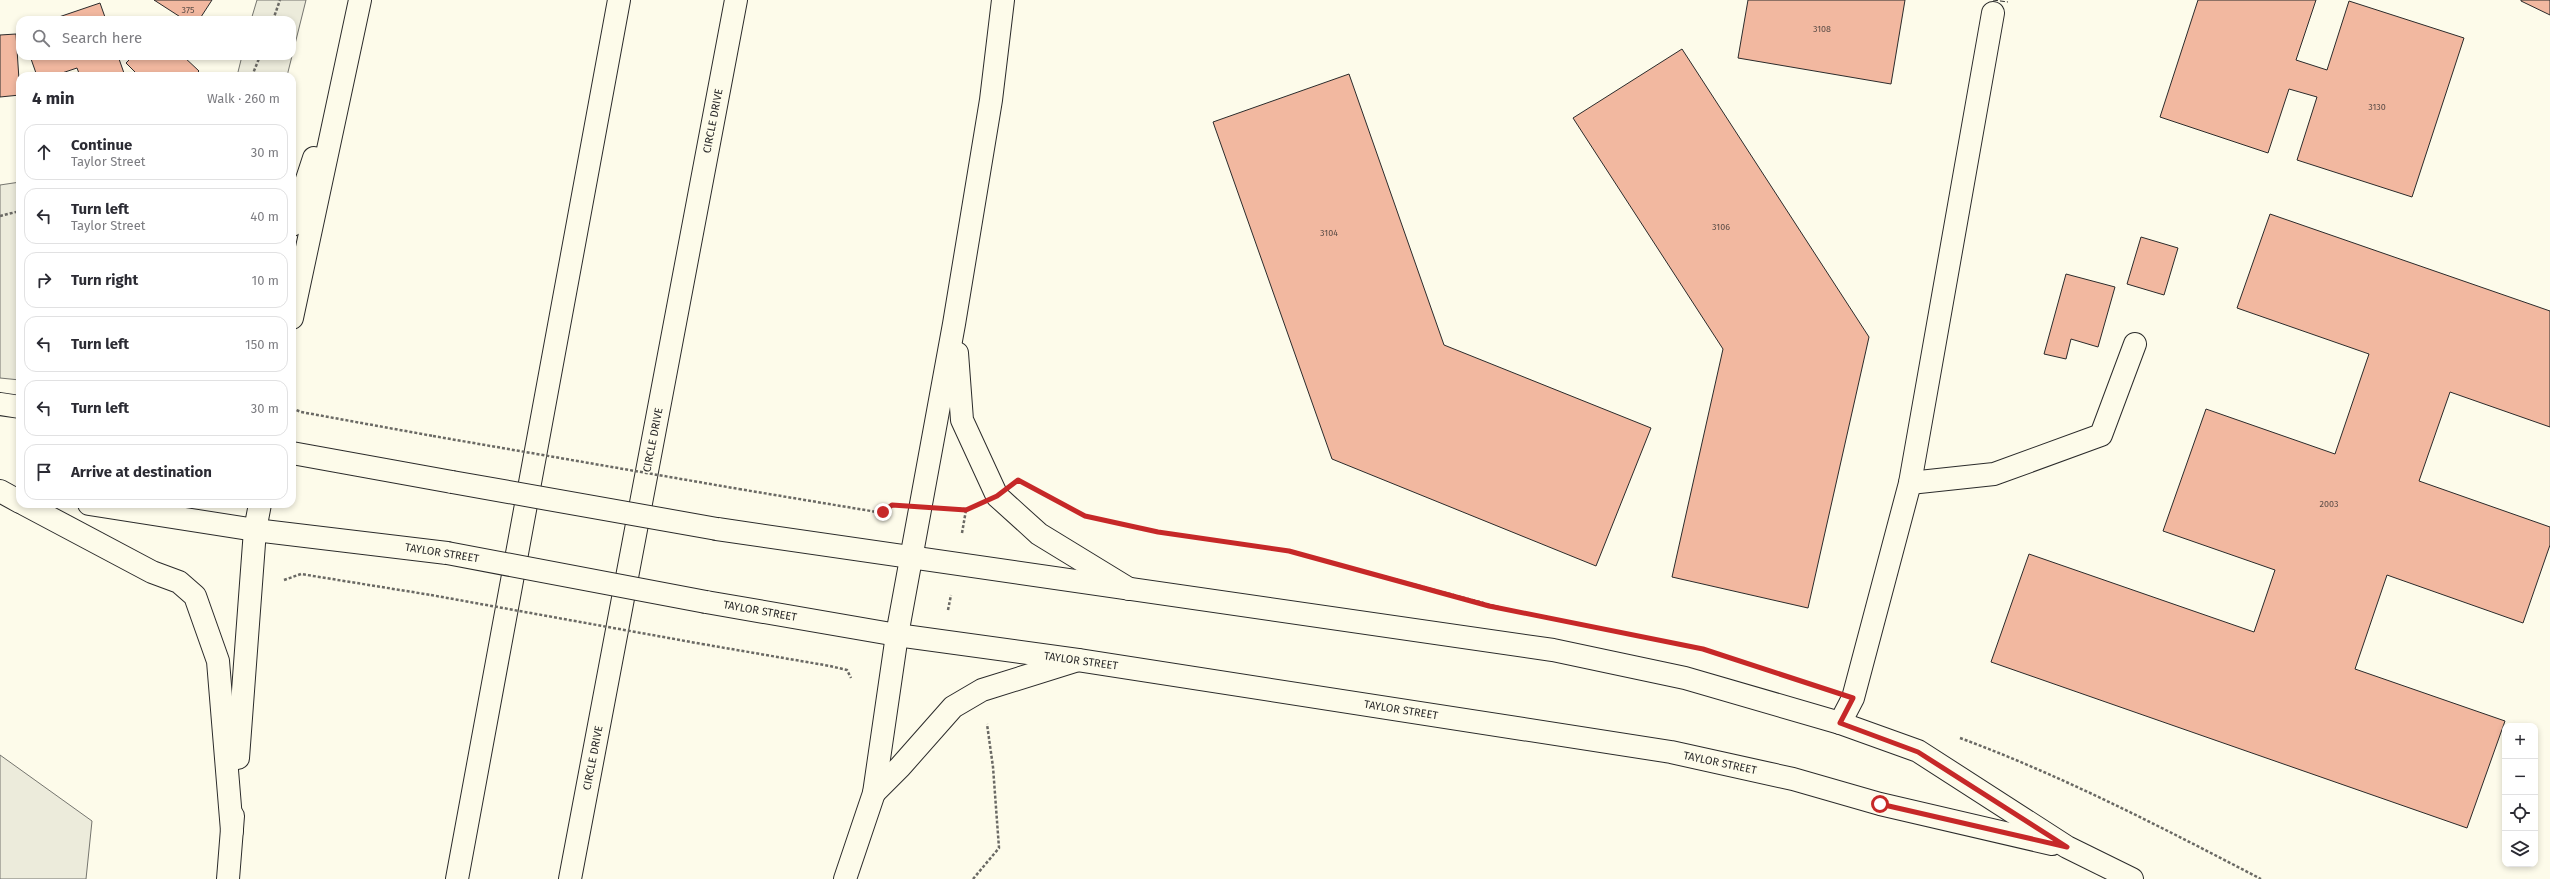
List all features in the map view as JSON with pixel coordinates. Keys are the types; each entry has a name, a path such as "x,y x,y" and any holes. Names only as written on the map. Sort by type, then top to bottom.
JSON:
{"main road":[{"path":"296,299 360,0"},
{"path":"457,879 619,0"},
{"name":"CIRCLE DRIVE","path":"570,879 736,0"},
{"path":"845,879 874,794 897,635 954,324 991,100 1003,0"},
{"path":"1840,723 1853,698 1910,483 1993,13"},
{"path":"296,213 351,43"},
{"path":"954,324 962,420 997,496 1040,534 1129,589"},
{"path":"1910,483 1994,474 2101,436 2135,344"},
{"path":"0,404 16,406"},
{"name":"TAYLOR STREET","path":"296,454 717,528 1553,650 1685,678 1840,723 1918,752 2067,847 2132,879"},
{"path":"0,491 16,493"},
{"path":"0,491 16,500"},
{"path":"32,508 152,572 179,582 195,596 218,661 232,831"},
{"name":"TAYLOR STREET","path":"115,508 255,530 447,553 706,602 897,635 1078,660 1671,752 1792,779 1880,804 2067,847"},
{"path":"228,879 255,530 259,508"},
{"path":"874,794 953,707 982,690 1078,660"}],"path":[{"path":"274,16 280,0"},
{"path":"254,72 258,60"},
{"path":"0,216 16,212"},
{"path":"296,410 301,412 433,436 739,489 883,512 892,505 966,510 997,496"},
{"path":"1045,494 1085,516 1158,532 1289,551 1504,609"},
{"path":"252,583 289,579 301,574 431,594 830,666 847,670 851,678"},
{"path":"973,879 999,848 994,767 986,717"},
{"path":"1978,744 2171,832 2261,879"}],"shaded area":[{"path":"257,0 306,0 296,40 296,16 252,16"},
{"path":"241,60 291,60 288,72 238,72"},
{"path":"16,183 16,380 0,378 0,185"},
{"path":"0,755 92,821 86,879 0,879"}],"building":[{"path":"154,0 212,0 202,16 179,16"},
{"path":"1748,0 1905,0 1891,84 1738,58"},
{"path":"2198,0 2316,0 2296,60 2327,70 2349,1 2464,38 2412,197 2297,160 2317,97 2289,89 2268,153 2160,117"},
{"path":"2521,0 2550,0 2550,15 2521,1"},
{"path":"100,3 105,16 62,16"},
{"path":"16,34 16,60 18,60 18,72 16,72 16,95 0,97 0,35"},
{"path":"1682,49 1869,337 1808,608 1672,577 1723,349 1573,118"},
{"path":"31,60 119,60 124,72 78,72 77,68 65,72 36,72"},
{"path":"129,60 187,60 199,71 135,72 126,63"},
{"path":"1349,74 1444,345 1651,428 1596,566 1332,459 1213,122"},
{"path":"2270,214 2550,311 2550,427 2450,392 2419,481 2550,527 2550,545 2523,623 2387,575 2355,669 2505,721 2504,723 2502,723 2502,729 2467,828 1991,662 2029,554 2254,632 2275,570 2163,531 2206,409 2335,454 2369,354 2237,308"},
{"path":"2141,237 2178,248 2164,295 2127,284"},
{"path":"2066,274 2115,287 2098,347 2071,339 2066,359 2044,354"}],"fence":[{"path":"1993,0 2008,2"}],"route":[{"path":"883,512 892,505 966,510 997,496 1018,480 1085,516 1158,532 1289,551 1489,606 1703,649 1853,698 1840,723 1918,752 2067,847 1880,804"}]}
